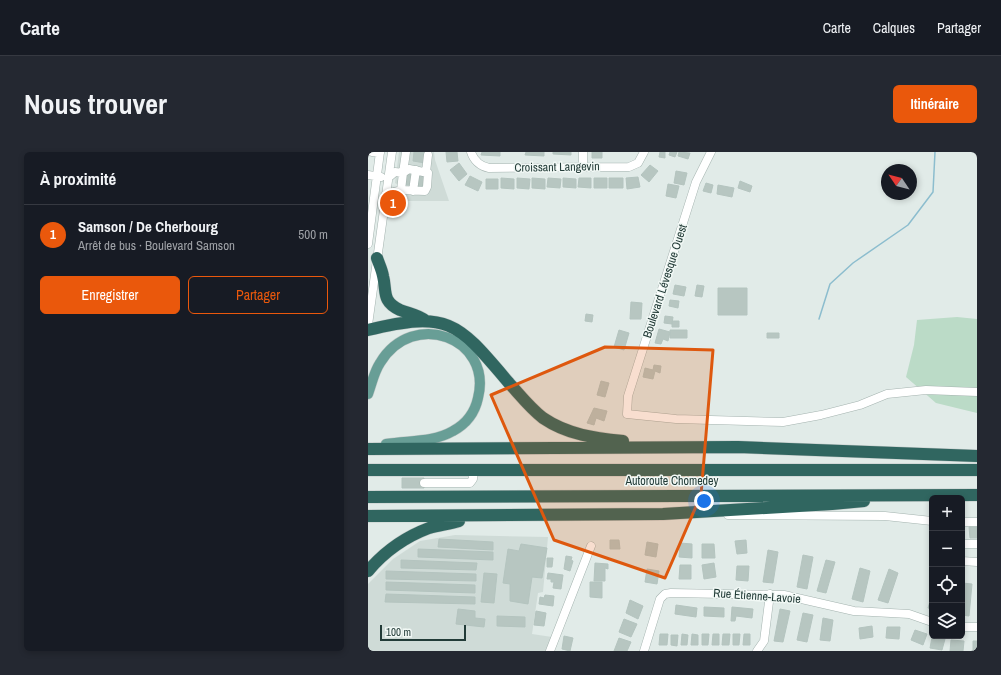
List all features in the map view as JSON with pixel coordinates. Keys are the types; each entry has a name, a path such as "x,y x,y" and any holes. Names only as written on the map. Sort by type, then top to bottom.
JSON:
{"highway":[{"path":"377,258 384,277 384,290 390,302 401,310 417,314 426,321"},
{"path":"368,330 426,321 448,324 465,334 528,405 553,424 590,437 658,446"},
{"path":"368,448 531,449 658,446 769,448 977,456"},
{"name":"Autoroute Chomedey","path":"368,470 977,470"},
{"path":"368,516 663,514 832,504 918,495"},
{"name":"Autoroute Chomedey","path":"368,497 977,495"},
{"path":"368,571 390,550 411,536 429,528 472,516"}],"main road":[{"path":"368,394 377,368 387,352 401,340 418,334 440,335 457,342 470,354 479,374 480,387 476,405 470,417 459,428 433,439 368,448"}],"street":[{"path":"368,240 380,152 372,152"},
{"path":"368,325 392,152"},
{"path":"401,190 406,152"},
{"name":"Croissant Langevin","path":"471,152 475,161 480,165 489,168 634,166 638,163 644,152"},
{"path":"583,152 583,166"},
{"name":"Boulevard Lévesque Ouest","path":"712,152 696,182 628,396 627,414 676,419 783,422 821,415 860,405 887,394 926,390 977,392"},
{"path":"386,194 401,190 424,192 427,189 428,177 426,172 428,155"},
{"path":"368,175 388,178 395,172 403,173 409,169 426,172"},
{"path":"413,191 416,170"},
{"path":"424,483 470,483 473,479 473,469"},
{"path":"439,483 439,497"},
{"path":"663,514 884,516 929,521"},
{"path":"965,522 977,522"},
{"path":"965,544 977,544"},
{"path":"550,651 592,546"},
{"path":"965,547 977,547"},
{"path":"965,557 977,557"},
{"path":"965,561 977,562"},
{"name":"Rue Étienne-Lavoie","path":"644,651 660,599 665,594 707,592 770,594 803,599 854,611 909,614 929,621"},
{"path":"757,651 764,641 770,594"},
{"path":"965,628 977,627"}],"highlighted area":[{"path":"605,347 713,350 701,495 665,578 554,540 491,395"}],"shaded area":[{"path":"399,152 434,152 435,160 449,201 399,201 398,185 395,183"},
{"path":"455,535 548,537 543,592 538,593 532,634 552,637 546,651 368,651 368,584 393,559 420,541"}],"green space":[{"path":"957,317 977,319 977,413 936,403 906,377 914,345 917,320"}],"building":[{"path":"414,152 427,152 425,163 413,161"},
{"path":"446,152 457,152 458,161 447,162"},
{"path":"482,152 500,152 500,156 481,155"},
{"path":"526,152 544,152 544,156 525,155"},
{"path":"553,152 571,152 571,155 553,154"},
{"path":"592,152 602,152 602,158 592,158"},
{"path":"660,152 665,152 665,158 659,157"},
{"path":"670,152 677,152 675,157 669,155"},
{"path":"679,152 690,153 688,159 678,156"},
{"path":"459,163 467,174 459,181 450,170"},
{"path":"650,165 658,171 649,182 641,175"},
{"path":"676,171 687,173 684,185 674,183"},
{"path":"404,174 425,176 423,187 402,184"},
{"path":"470,176 482,182 478,191 465,185"},
{"path":"638,177 640,187 627,189 626,178"},
{"path":"501,178 514,179 514,189 501,188"},
{"path":"517,178 530,179 529,189 517,188"},
{"path":"532,178 545,179 545,189 532,188"},
{"path":"548,178 561,179 560,188 547,187"},
{"path":"563,178 576,179 576,188 563,187"},
{"path":"579,178 591,178 591,188 578,187"},
{"path":"594,178 607,178 607,188 594,188"},
{"path":"609,178 623,178 623,188 609,188"},
{"path":"486,179 498,179 498,189 486,189"},
{"path":"740,181 752,186 750,192 738,188"},
{"path":"706,183 713,185 711,193 703,191"},
{"path":"668,184 679,186 676,198 666,196"},
{"path":"718,185 734,188 732,197 717,194"},
{"path":"675,285 686,287 684,296 673,294"},
{"path":"697,285 704,286 702,297 695,296"},
{"path":"718,288 747,288 747,315 718,315"},
{"path":"670,300 679,301 678,308 669,306"},
{"path":"631,302 642,303 641,319 630,319"},
{"path":"586,314 593,315 592,322 585,321"},
{"path":"665,316 673,317 672,324 664,323"},
{"path":"672,321 679,321 679,327 672,327"},
{"path":"659,329 670,332 668,341 663,339 661,344 655,343"},
{"path":"619,330 629,333 624,350 614,347"},
{"path":"670,330 687,330 687,338 670,338"},
{"path":"767,333 779,333 779,338 767,338"},
{"path":"654,365 661,366 660,373 655,371 653,379 643,377 645,368 653,370"},
{"path":"601,381 609,383 605,397 597,395"},
{"path":"594,408 607,411 604,421 596,418 594,425 587,423"},
{"path":"402,478 424,478 424,488 402,488"},
{"path":"969,527 977,527 977,538 970,538"},
{"path":"439,539 493,542 493,550 438,547"},
{"path":"610,540 619,540 620,549 610,549"},
{"path":"746,540 747,553 737,554 735,541"},
{"path":"647,542 658,544 656,557 645,555"},
{"path":"680,543 692,544 692,558 679,557"},
{"path":"521,544 547,548 542,578 532,577 528,604 510,601 510,584 503,583 508,549 519,551"},
{"path":"702,544 714,544 715,558 702,558"},
{"path":"418,549 493,552 493,560 418,557"},
{"path":"768,550 778,552 773,583 763,582"},
{"path":"803,555 813,557 807,589 797,587"},
{"path":"566,556 572,557 571,560 573,561 570,571 564,569"},
{"path":"547,558 553,558 552,567 547,567"},
{"path":"401,560 477,563 476,570 401,568"},
{"path":"826,560 835,562 826,593 817,591"},
{"path":"595,563 608,564 608,569 605,568 605,581 594,581"},
{"path":"714,563 716,577 704,579 702,565"},
{"path":"680,565 691,565 691,579 679,579"},
{"path":"737,566 749,566 748,581 736,580"},
{"path":"860,568 870,571 863,602 852,599"},
{"path":"647,569 659,571 657,584 645,582"},
{"path":"889,569 898,573 888,603 878,600"},
{"path":"386,571 476,574 476,581 386,579"},
{"path":"484,573 497,574 494,603 481,602"},
{"path":"548,573 563,575 561,589 553,588 554,582 551,582 551,579 547,579"},
{"path":"386,582 475,585 475,593 386,590"},
{"path":"590,582 602,582 602,598 590,597"},
{"path":"965,583 972,584 969,616 965,615"},
{"path":"386,594 475,597 475,604 385,602"},
{"path":"545,595 554,596 553,606 539,604 540,597 544,598"},
{"path":"630,600 643,606 638,619 626,613"},
{"path":"676,605 697,608 696,617 675,614"},
{"path":"704,607 724,608 724,617 704,616"},
{"path":"732,607 753,609 752,618 736,616 735,621 731,621"},
{"path":"458,609 475,611 475,618 485,619 484,627 456,624"},
{"path":"780,609 790,611 783,642 774,641"},
{"path":"536,611 546,613 544,626 534,625"},
{"path":"803,613 813,615 807,642 797,640"},
{"path":"497,616 525,617 525,627 497,626"},
{"path":"823,618 833,620 830,641 820,640"},
{"path":"624,619 637,624 631,637 619,632"},
{"path":"872,626 873,637 860,639 859,628"},
{"path":"887,627 900,627 899,639 886,638"},
{"path":"915,630 927,634 923,645 911,640"},
{"path":"660,634 668,634 667,645 659,645"},
{"path":"682,634 688,635 687,645 681,645"},
{"path":"692,634 698,635 698,645 691,645"},
{"path":"702,634 709,634 708,645 702,645"},
{"path":"713,634 719,634 719,645 712,645"},
{"path":"723,634 730,634 729,645 722,645"},
{"path":"733,634 740,634 739,645 733,645"},
{"path":"744,634 750,634 750,645 743,645"},
{"path":"671,635 678,635 677,646 671,645"},
{"path":"564,636 573,638 570,651 562,649"},
{"path":"619,638 631,642 627,651 614,651"},
{"path":"932,639 945,639 942,650 930,648"},
{"path":"951,640 964,641 963,651 950,651"},
{"path":"973,641 977,641 977,651 973,651"}],"waterway":[{"path":"819,319 830,284 853,263 908,225 933,192 935,152"}],"place":[{"name":"Samson / De Cherbourg","path":"393,203"}]}
